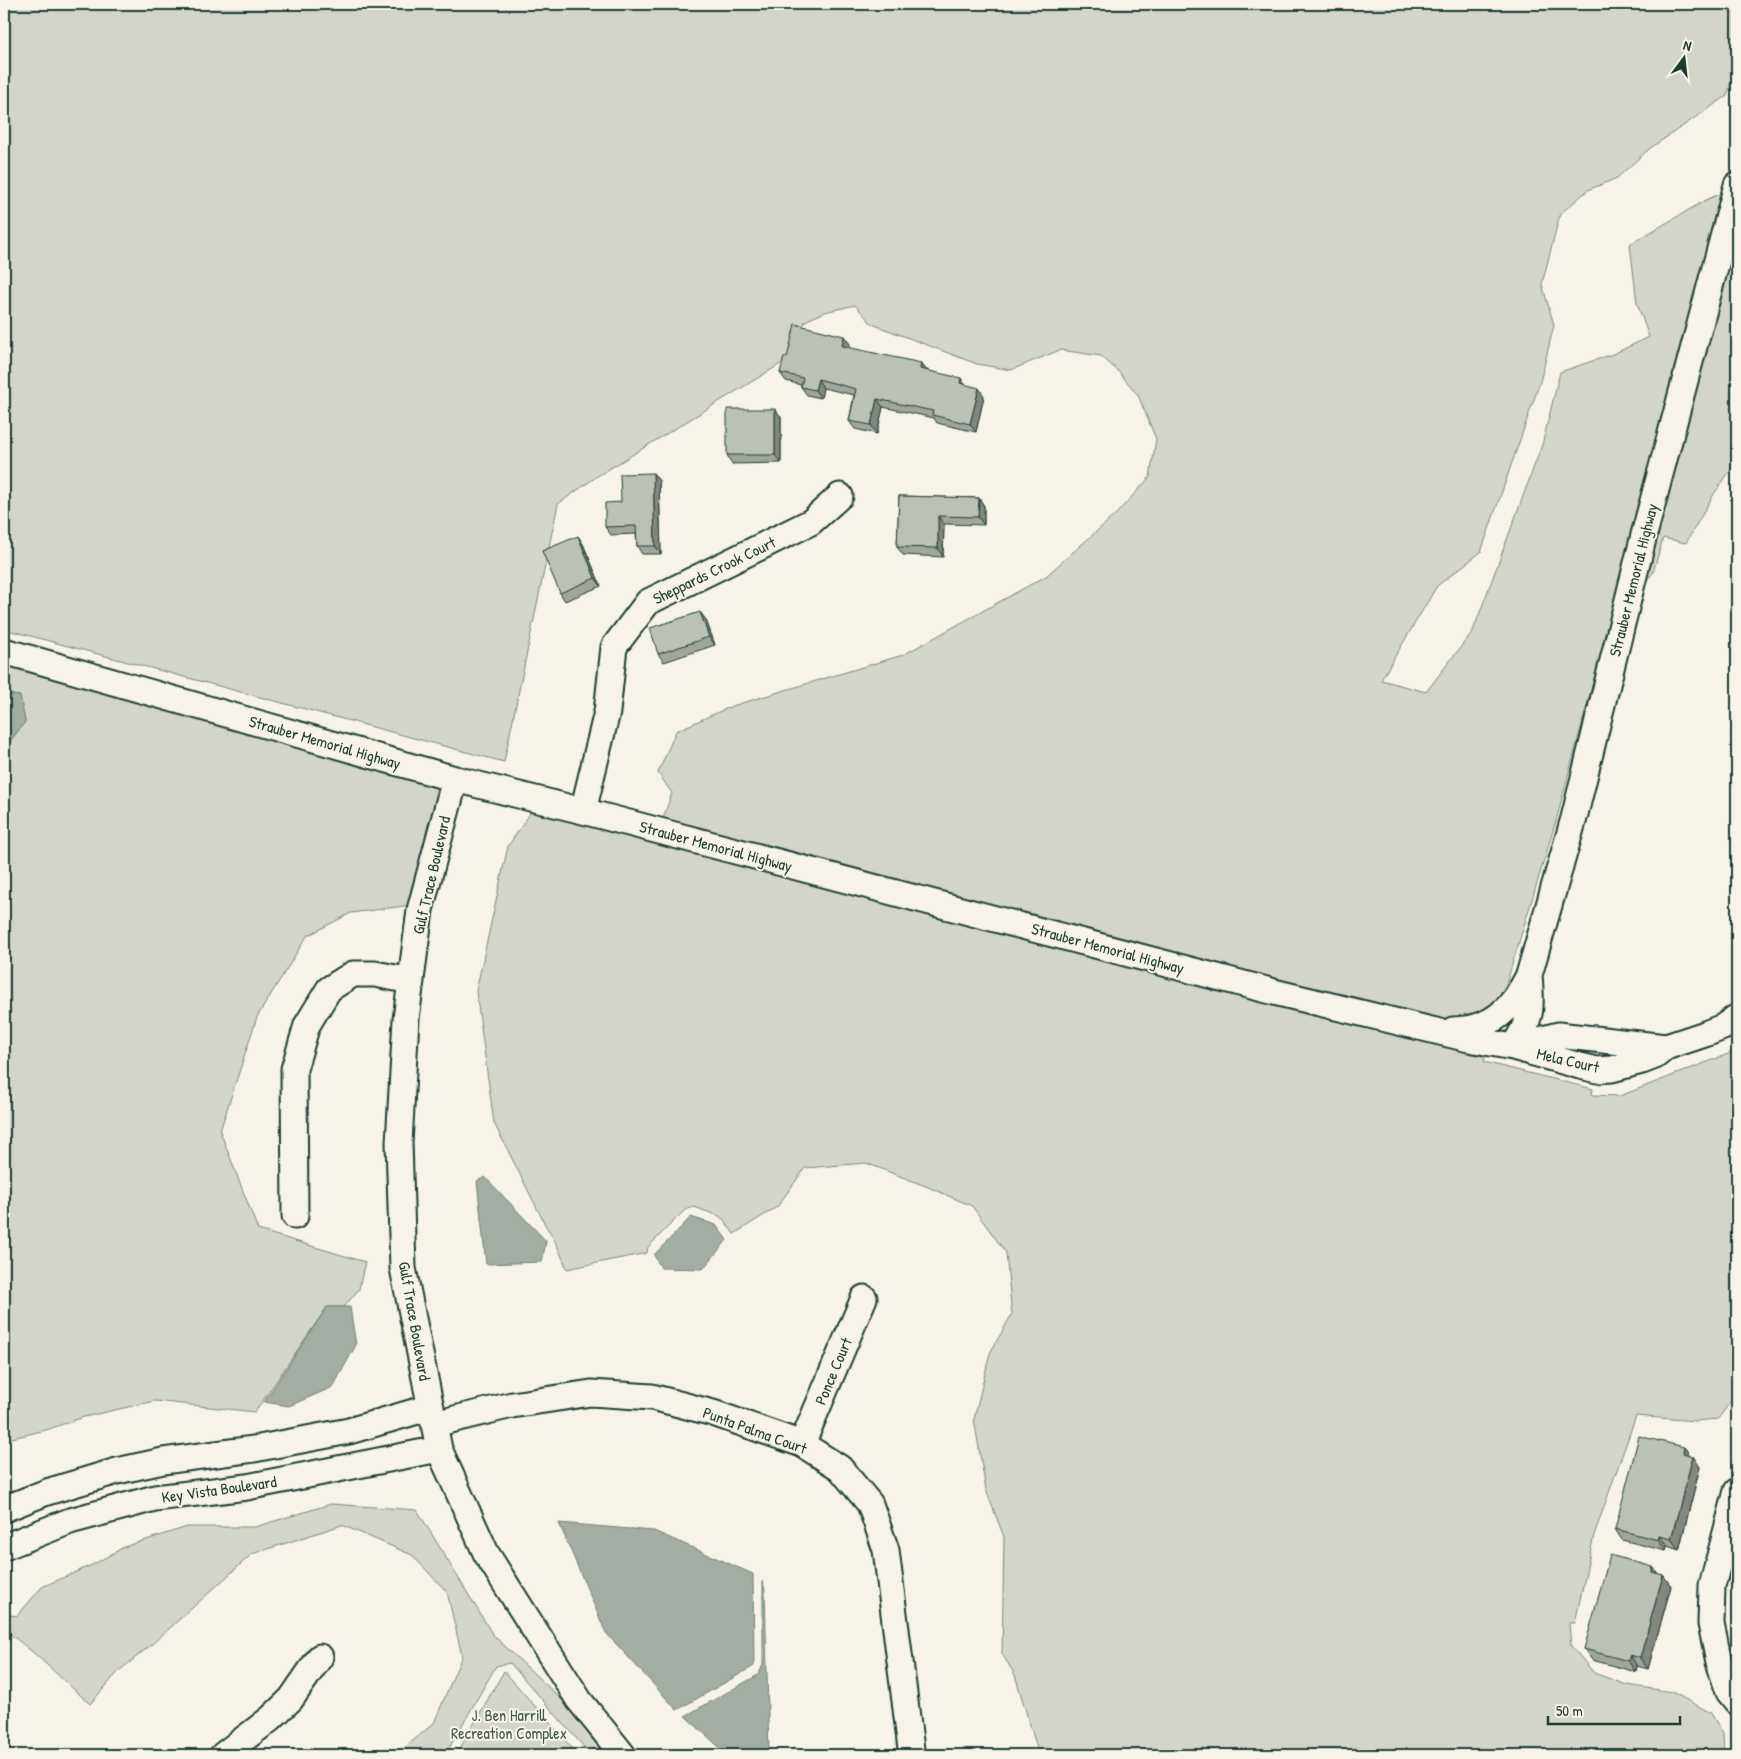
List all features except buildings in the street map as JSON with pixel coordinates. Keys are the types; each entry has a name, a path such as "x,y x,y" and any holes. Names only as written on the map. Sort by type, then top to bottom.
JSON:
{"street":[{"name":"Strauber Memorial Highway","path":"1432,1030 1464,1030 1488,1023 1509,1006 1519,994 1529,975 1574,818 1645,531 1737,184"},
{"name":"Sheppards Crook Court","path":"583,811 607,712 614,647 648,602 812,522 840,496"},
{"name":"Strauber Memorial Highway","path":"4,651 455,779 1278,993 1432,1030 1513,1047 1524,1028 1531,1010 1529,975"},
{"name":"Gulf Trace Boulevard","path":"455,779 420,910 406,1019 399,1143 403,1268 439,1449 486,1553 579,1700 623,1755"},
{"path":"295,1216 294,1069 307,1025 329,989 353,974 375,974 411,981"},
{"name":"Mela Court","path":"1531,1010 1541,1023 1558,1035"},
{"name":"Mela Court","path":"1513,1047 1597,1070 1612,1069 1655,1056 1666,1047 1723,1027 1737,1018"},
{"name":"Mela Court","path":"1513,1047 1558,1035 1666,1047"},
{"path":"1604,1069 1606,1040"},
{"name":"Ponce Court","path":"802,1444 864,1298"},
{"name":"Punta Palma Court","path":"432,1415 591,1393 652,1397 713,1413 802,1444 840,1468 870,1504 886,1550 911,1749"},
{"path":"4,1510 47,1492 117,1471 164,1460 254,1449 432,1415"},
{"name":"Key Vista Boulevard","path":"4,1547 70,1521 155,1498 247,1487 439,1449"},
{"path":"1737,1491 1712,1586 1711,1624 1719,1662 1729,1692 1737,1702"},
{"path":"223,1755 270,1719 291,1698 320,1658"}],"green space":[{"path":"4,4 1737,4 1737,63 1727,96 1649,149 1617,178 1588,190 1560,214 1542,284 1554,325 1540,382 1481,552 1437,586 1381,680 1426,692 1473,631 1542,445 1560,372 1613,354 1649,337 1637,303 1630,244 1706,200 1726,191 1616,610 1612,612 1556,821 1501,1001 1494,1007 1464,1019 1433,1020 1304,989 662,821 672,793 658,773 676,731 732,706 903,655 1046,576 1115,515 1150,477 1156,439 1138,395 1119,372 1101,356 1060,350 1011,370 977,364 872,324 855,305 825,312 805,321 792,357 596,477 558,504 504,762 4,629"},
{"path":"1737,220 1737,461 1714,494 1686,543 1663,538 1653,573 1641,586"},
{"path":"4,662 443,786 412,905 351,913 307,936 257,1017 220,1131 258,1230 365,1262 359,1289 344,1307 327,1307 255,1412 155,1401 84,1417 46,1430 4,1440 4,749 25,722 20,696 4,694"},
{"path":"533,809 1486,1054 1484,1062 1593,1089 1592,1095 1620,1096 1728,1054 1737,1047 1737,1393 1718,1419 1695,1421 1636,1416 1594,1535 1575,1623 1569,1623 1571,1646 1594,1673 1627,1685 1672,1692 1711,1713 1723,1734 1724,1755 1039,1755 1015,1675 1002,1654 1004,1537 986,1490 974,1419 990,1353 1012,1314 1006,1253 972,1206 866,1163 805,1168 777,1207 734,1234 719,1216 694,1207 685,1210 648,1247 647,1253 567,1269 555,1241 494,1123 476,991 508,846"},
{"path":"331,1504 417,1510 493,1635 579,1716 610,1755 591,1755 510,1663 496,1666 445,1755 396,1755 434,1723 462,1656 447,1592 412,1555 342,1525 252,1554 151,1645 119,1671 90,1704 35,1654 4,1629 4,1614 17,1616 42,1587 94,1564 124,1547 187,1527 255,1527"},
{"name":"J. Ben Harrill Recreation Complex","path":"504,1671 578,1755 456,1755"}],"shaded area":[{"path":"4,694 20,696 25,722 4,749"},
{"path":"485,1177 546,1241 542,1262 486,1264 477,1181"},
{"path":"691,1217 716,1225 727,1240 703,1269 661,1268 654,1255"},
{"path":"327,1307 350,1307 356,1345 333,1387 289,1406 264,1402"},
{"path":"559,1523 654,1531 753,1574 754,1666 677,1710 606,1633"},
{"path":"763,1581 765,1591 769,1755 728,1755 685,1716 758,1675 763,1665"}]}
